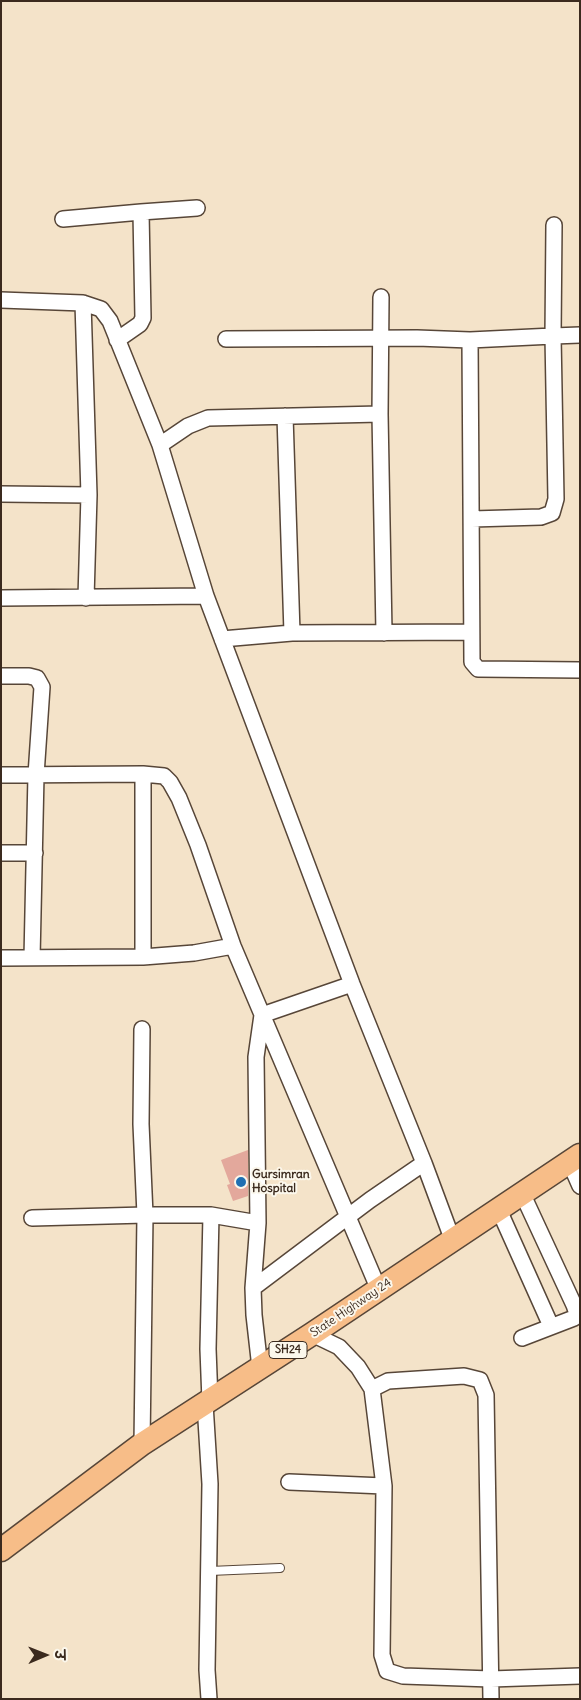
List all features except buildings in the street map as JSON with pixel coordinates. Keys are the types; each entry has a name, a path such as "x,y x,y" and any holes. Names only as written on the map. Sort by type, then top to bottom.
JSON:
{"main road":[{"name":"State Highway 24","path":"1,1550 142,1444 208,1403 379,1290 574,1158"}],"street":[{"path":"63,219 197,208"},
{"path":"118,340 140,324 143,318 141,212"},
{"path":"472,519 541,517 552,513 556,499 553,336 554,225"},
{"path":"381,297 380,414 384,633"},
{"path":"1,300 83,303 101,309 110,322 160,445 206,596 222,639 352,984 453,1241"},
{"path":"83,303 90,496 86,598"},
{"path":"226,339 381,338 470,340 580,335"},
{"path":"470,340 472,519 470,632 472,662 478,669 580,670"},
{"path":"160,445 188,426 208,418 380,414"},
{"path":"285,416 292,633"},
{"path":"1,494 90,496"},
{"path":"1,598 206,596"},
{"path":"222,639 292,633 470,632"},
{"path":"1,676 29,676 37,678 42,687 36,775 32,958"},
{"path":"1,774 143,774 164,776 170,782 179,798 198,845 233,946 379,1290"},
{"path":"143,774 143,957"},
{"path":"1,853 34,853"},
{"path":"1,958 143,957 194,953 233,946"},
{"path":"262,1016 352,984"},
{"path":"260,1368 253,1288 258,1223 256,1058 262,1016"},
{"path":"142,1029 140,1124 145,1215 142,1444"},
{"path":"574,1158 580,1186"},
{"path":"253,1288 370,1200 424,1164"},
{"path":"522,1193 577,1314 574,1318 522,1338"},
{"path":"499,1210 551,1326"},
{"path":"32,1218 211,1215 258,1223"},
{"path":"209,1699 207,1670 210,1571 208,1349 211,1215"},
{"path":"312,1334 339,1347 358,1367 372,1389 384,1486 382,1655 387,1671 403,1676 491,1680 580,1676"},
{"path":"372,1389 388,1381 464,1376 480,1380 486,1395 491,1699"},
{"path":"289,1482 384,1486"}],"lane":[{"path":"210,1571 280,1568"}],"place":[{"name":"Gursimran Hospital","path":"241,1182"}]}
